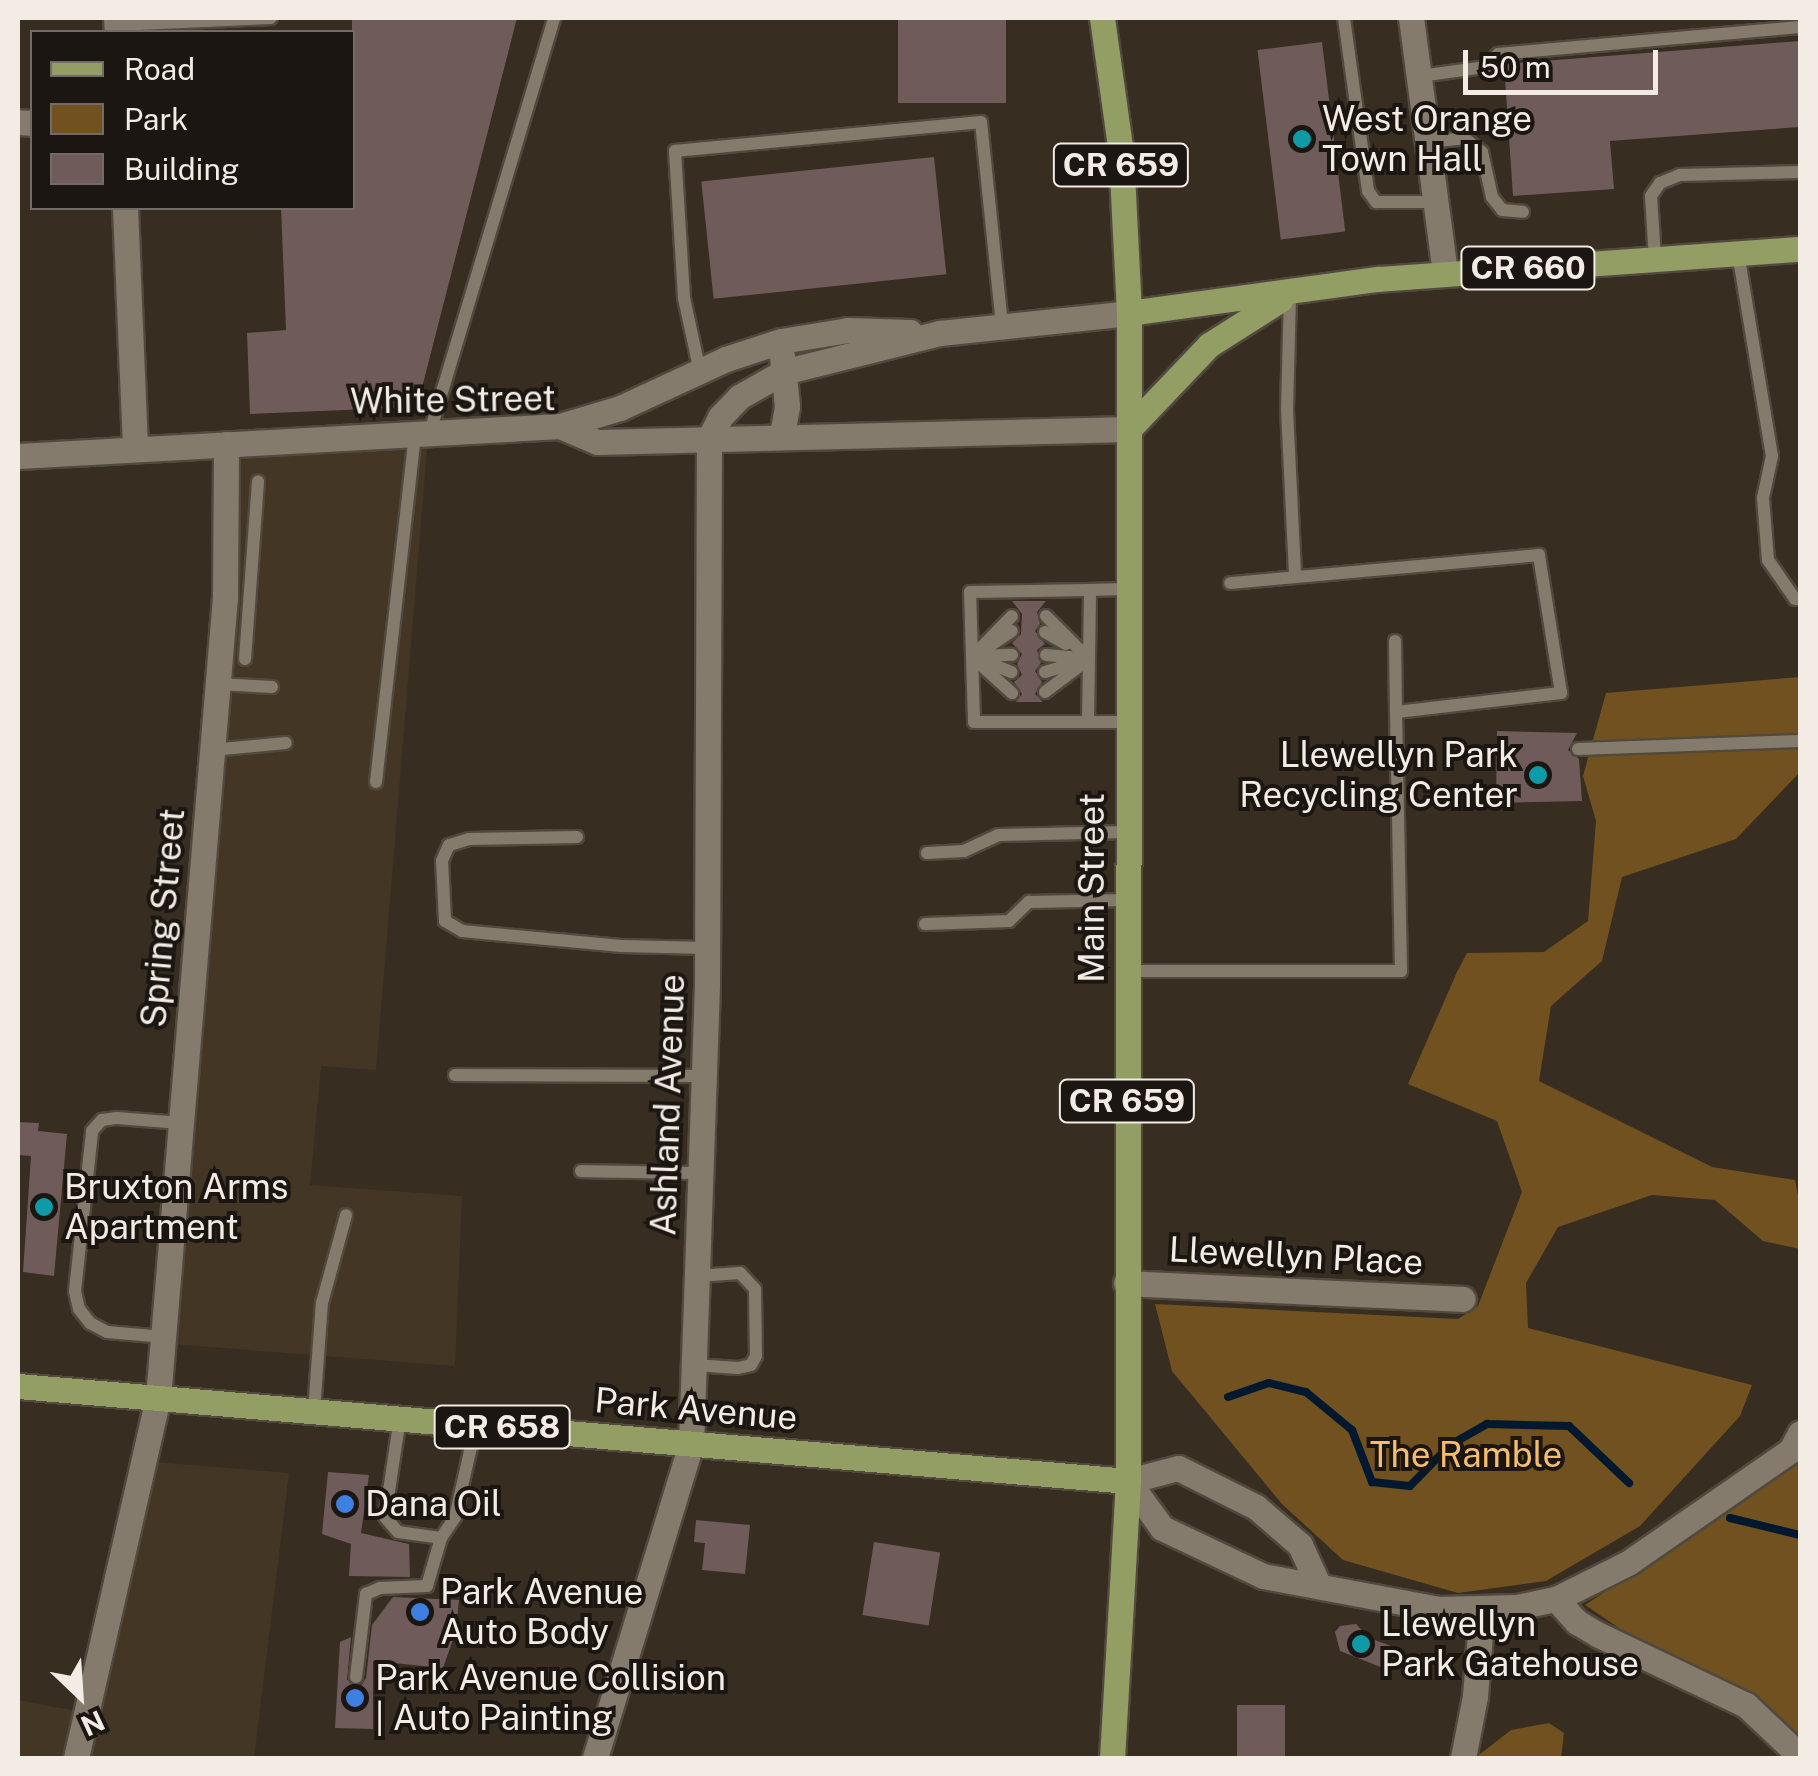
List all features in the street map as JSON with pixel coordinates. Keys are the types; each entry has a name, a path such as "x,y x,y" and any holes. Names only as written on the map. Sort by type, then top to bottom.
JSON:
{"main road":[{"name":"Main Street","path":"1102,18 1120,154 1129,313 1128,1481 1112,1758"},
{"name":"CR 660","path":"1129,313 1445,274 1800,249"},
{"path":"1129,429 1209,345 1290,294"},
{"name":"Park Avenue","path":"18,1386 1128,1481"}],"street":[{"path":"1412,18 1445,274"},
{"path":"125,210 135,449"},
{"path":"709,439 720,418 740,397 783,372 940,333 1129,313"},
{"path":"560,426 620,408 781,341 848,330 940,333"},
{"path":"781,341 787,406 782,435"},
{"name":"White Street","path":"18,456 560,426 597,442 1129,429"},
{"name":"Ashland Avenue","path":"595,1758 691,1444 707,948 709,439"},
{"name":"Spring Street","path":"76,1758 158,1398 218,684 237,598 226,444"},
{"name":"Llewellyn Place","path":"1126,1283 1464,1299"},
{"path":"1128,1481 1162,1528 1263,1576 1317,1582 1420,1606 1482,1609 1556,1599 1628,1563 1798,1445"},
{"name":"Park Avenue","path":"1128,1481 1178,1468 1256,1507 1300,1546 1317,1582"},
{"path":"1556,1599 1578,1622 1599,1635 1746,1705 1800,1756"},
{"path":"1463,1758 1474,1696 1482,1609"}],"lane":[{"path":"117,25 271,18"},
{"path":"376,782 422,432 554,18"},
{"path":"1344,18 1368,191 1376,202 1436,202"},
{"path":"1420,76 1486,67 1498,54 1800,27"},
{"path":"700,372 684,298 675,151 981,122 1002,324"},
{"path":"1428,142 1464,138 1482,152 1492,197 1502,210 1523,212"},
{"path":"1654,259 1651,196 1660,182 1680,175 1800,172"},
{"path":"1738,253 1772,456 1764,498 1768,560 1794,599 1800,598"},
{"path":"1290,294 1287,410 1295,575"},
{"path":"245,659 237,598 258,481"},
{"path":"1230,584 1539,554 1560,694 1396,712"},
{"path":"1128,589 970,592 974,722 1128,722"},
{"path":"1084,590 1090,590 1088,722"},
{"path":"972,657 1012,616"},
{"path":"1046,616 1089,659"},
{"path":"972,657 1012,632"},
{"path":"1046,632 1089,659"},
{"path":"1127,971 1401,971 1395,640"},
{"path":"972,657 1012,654"},
{"path":"1046,654 1089,659"},
{"path":"972,657 1012,672"},
{"path":"972,657 1012,693"},
{"path":"1046,672 1089,659"},
{"path":"1046,692 1089,659"},
{"path":"218,684 272,687"},
{"path":"1578,749 1800,741"},
{"path":"212,750 286,743"},
{"path":"927,852 964,851 998,836 1128,832"},
{"path":"577,837 468,840 449,845 442,860 444,922 462,931 707,948"},
{"path":"925,924 1009,921 1029,902 1127,900"},
{"path":"455,1074 704,1076"},
{"path":"164,1337 107,1332 90,1324 79,1309 75,1291 92,1131 102,1120 117,1118 182,1122"},
{"path":"581,1171 701,1173"},
{"path":"314,1411 322,1303 346,1215"},
{"path":"694,1365 738,1368 750,1366 756,1356 755,1289 740,1273 697,1276"},
{"path":"400,1418 385,1517 398,1532 441,1538"},
{"path":"356,1677 366,1594 380,1588 427,1586 441,1538 455,1517 476,1425"}],"shaded area":[{"path":"428,438 376,1070 321,1066 310,1185 462,1196 455,1366 159,1343 227,451"},
{"path":"142,1461 289,1473 254,1758 18,1758 18,1700 87,1713"}],"green space":[{"name":"The Ramble","path":"1800,677 1800,772 1736,839 1622,877 1602,961 1551,1006 1539,1081 1712,1167 1795,1180 1800,1206 1800,1249 1763,1241 1715,1200 1652,1195 1558,1227 1526,1283 1528,1328 1752,1385 1740,1416 1640,1526 1546,1581 1458,1593 1343,1560 1282,1504 1172,1371 1155,1304 1458,1319 1478,1306 1522,1192 1497,1121 1408,1084 1457,972 1467,953 1544,952 1588,921 1596,821 1583,776 1606,693"},
{"path":"1796,1465 1800,1466 1800,1739 1723,1680 1641,1643 1585,1605"},
{"path":"1549,1723 1564,1733 1561,1758 1475,1758 1511,1730"}],"building":[{"path":"352,18 517,18 417,407 250,414 247,333 286,330 281,210 355,210"},
{"path":"898,18 1006,18 1006,103 898,103"},
{"path":"1800,41 1800,127 1610,141 1614,189 1513,196 1504,64"},
{"name":"West Orange Town Hall","path":"1322,42 1345,232 1281,239 1257,50"},
{"path":"934,157 946,274 714,299 701,181"},
{"path":"1012,601 1046,601 1037,612 1040,624 1035,631 1045,644 1037,650 1041,663 1035,671 1042,682 1035,694 1043,702 1016,702 1022,694 1014,682 1022,675 1017,664 1022,654 1012,643 1021,634 1022,614"},
{"name":"Llewellyn Park Recycling Center","path":"1497,731 1577,733 1568,750 1579,759 1582,801 1496,803"},
{"name":"Bruxton Arms Apartment","path":"18,1122 39,1123 38,1131 67,1134 54,1276 23,1272 31,1156 18,1155"},
{"name":"Dana Oil","path":"328,1472 369,1475 361,1533 409,1544 410,1577 349,1576 351,1544 322,1534"},
{"path":"696,1520 750,1525 745,1574 702,1570 705,1543 694,1542"},
{"path":"874,1542 940,1552 929,1626 862,1615"},
{"name":"Park Avenue Collision | Auto Painting","path":"393,1597 459,1600 456,1631 443,1668 373,1661 373,1729 335,1728 340,1642 351,1637 347,1680 361,1686 366,1678 372,1625"},
{"name":"Llewellyn Park Gatehouse","path":"1356,1624 1369,1638 1394,1647 1383,1668 1340,1651 1335,1632 1340,1626"},
{"path":"1237,1705 1285,1705 1285,1758 1237,1758"}],"waterway":[{"path":"1228,1397 1269,1383 1306,1392 1352,1430 1372,1482 1410,1486 1450,1445 1487,1424 1569,1426 1629,1483"},
{"path":"1730,1518 1800,1535"}],"place":[{"name":"West Orange Town Hall","path":"1302,139"},
{"name":"Llewellyn Park Recycling Center","path":"1538,775"},
{"name":"Bruxton Arms Apartment","path":"44,1207"},
{"name":"Dana Oil","path":"345,1504"},
{"name":"Park Avenue Auto Body","path":"420,1612"},
{"name":"Llewellyn Park Gatehouse","path":"1361,1644"},
{"name":"Park Avenue Collision | Auto Painting","path":"355,1698"}]}
